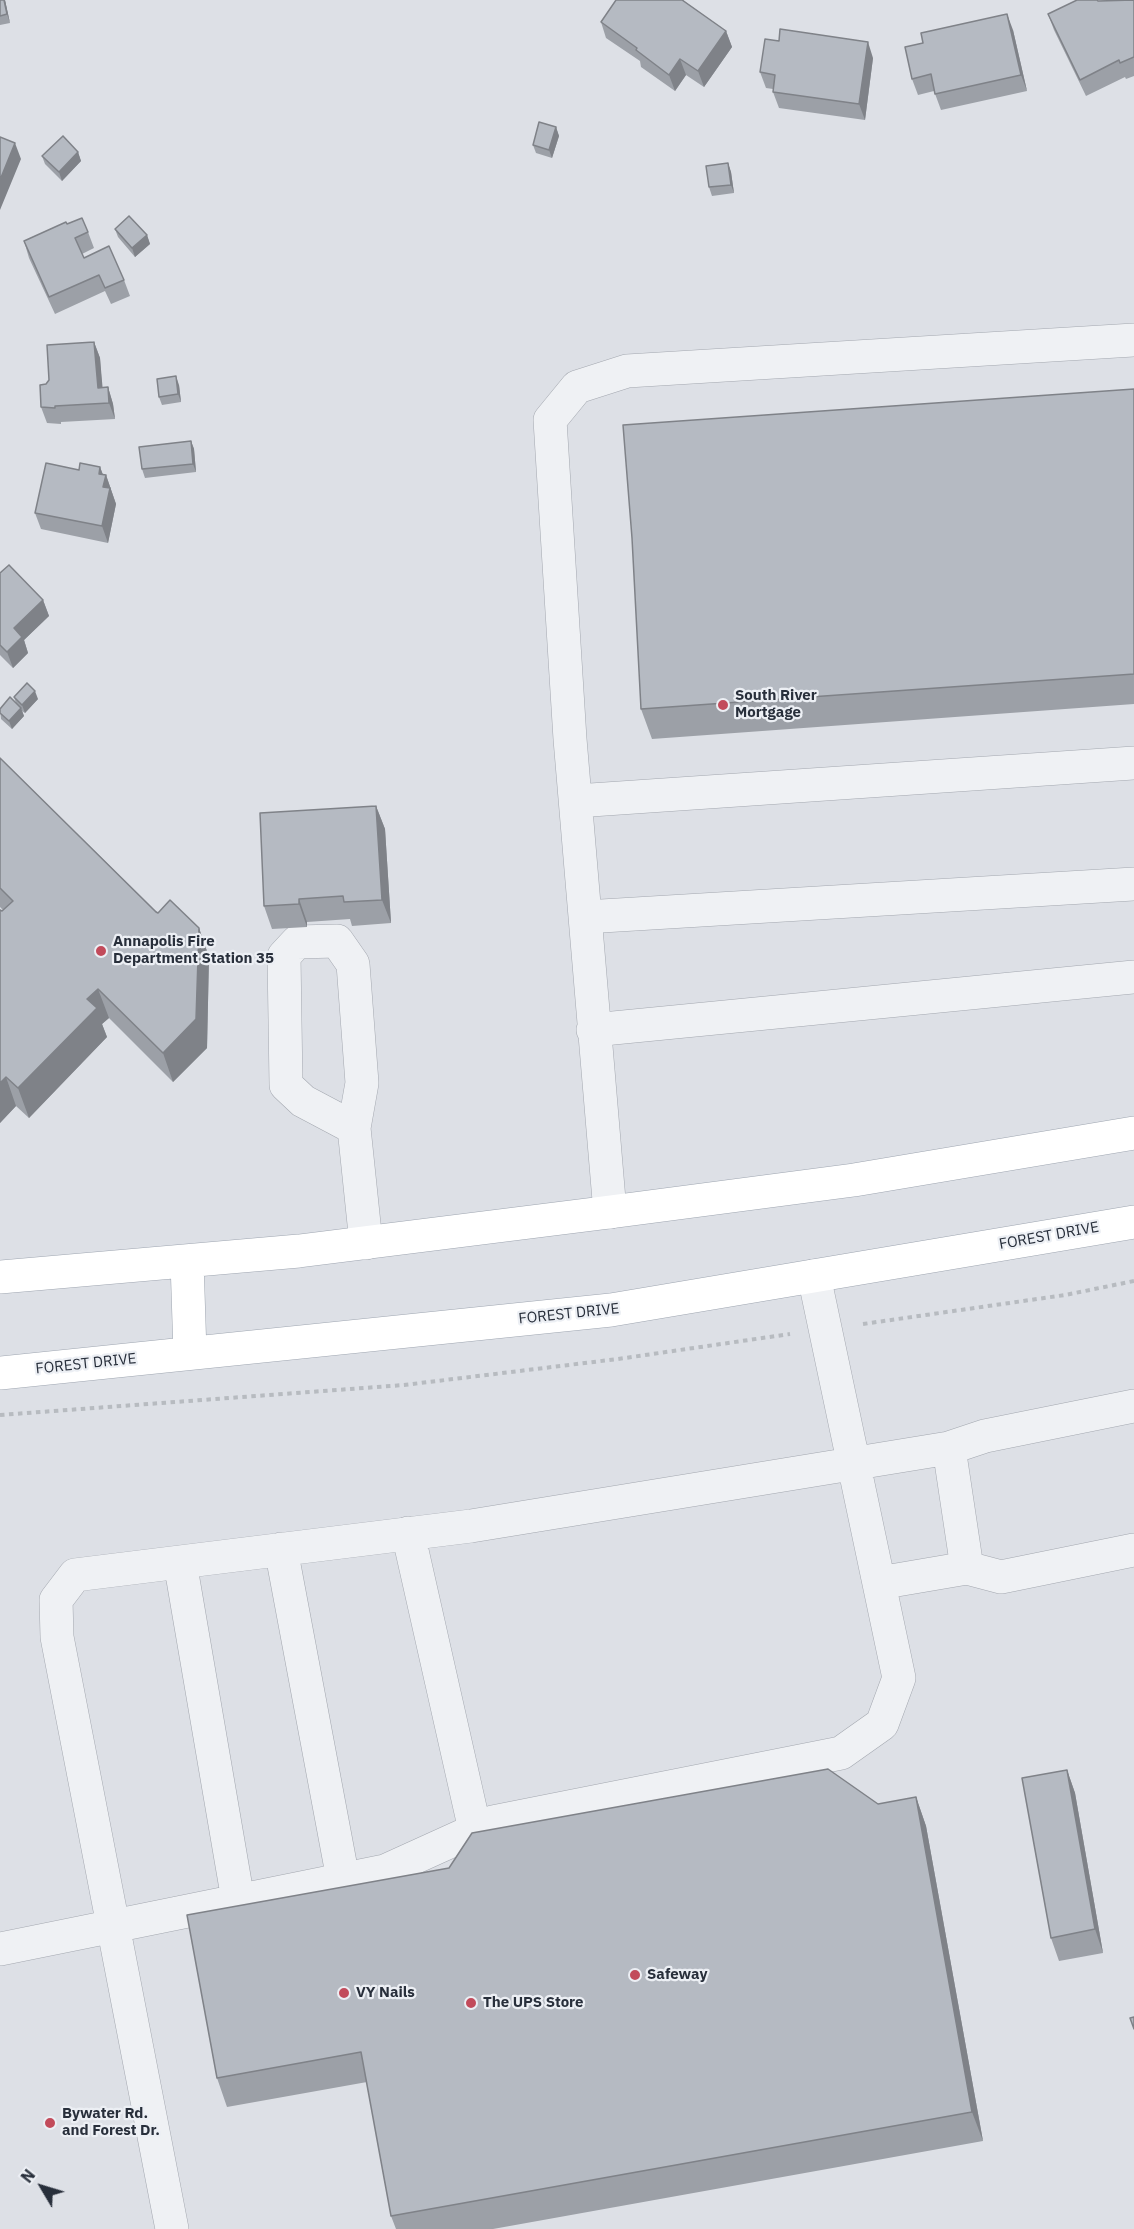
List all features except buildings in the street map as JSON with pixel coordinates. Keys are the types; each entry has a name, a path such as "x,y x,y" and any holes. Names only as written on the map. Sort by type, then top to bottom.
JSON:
{"main road":[{"path":"0,1277 366,1243 610,1212 854,1180 1134,1132"},
{"name":"FOREST DRIVE","path":"0,1373 611,1310 1134,1222"},
{"path":"187,1261 190,1353"}],"lane":[{"path":"610,1212 593,1030 550,420 577,387 627,371 1134,340"},
{"path":"576,801 1134,763"},
{"path":"585,917 1134,884"},
{"path":"354,1128 303,1101 286,1084 284,956 297,942 337,941 353,964 362,1083 354,1128 366,1243"},
{"path":"593,1030 1134,977"},
{"path":"0,1949 385,1871 492,1822 841,1753 882,1724 900,1678 814,1276"},
{"path":"172,2229 57,1637 56,1600 75,1575 471,1526 854,1465 950,1448 985,1436 1134,1406"},
{"path":"950,1448 967,1568"},
{"path":"408,1533 475,1830"},
{"path":"281,1549 343,1879"},
{"path":"879,1583 967,1568 1001,1576 1134,1550"},
{"path":"180,1562 238,1900"}],"path":[{"path":"0,1415 404,1385 618,1359 1065,1294 1134,1281"}],"place":[{"name":"South River Mortgage","path":"723,705"},
{"name":"Annapolis Fire Department Station 35","path":"101,951"},
{"name":"Safeway","path":"635,1975"},
{"name":"VY Nails","path":"344,1993"},
{"name":"The UPS Store","path":"471,2003"},
{"name":"Bywater Rd. and Forest Dr.","path":"50,2123"}]}
